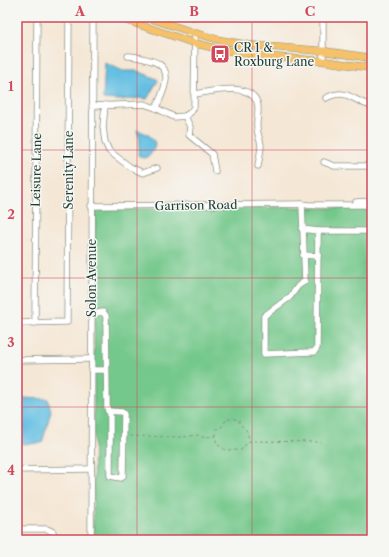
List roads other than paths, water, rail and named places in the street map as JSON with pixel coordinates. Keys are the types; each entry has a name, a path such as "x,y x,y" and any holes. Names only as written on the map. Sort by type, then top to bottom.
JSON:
{"main road":[{"path":"116,17 194,43 219,49 260,56 323,61 372,68"},
{"path":"146,17 220,40 248,45 372,58"}],"street":[{"name":"Leisure Lane","path":"35,323 37,17"},
{"name":"Serenity Lane","path":"35,323 67,322 69,17"},
{"name":"Solon Avenue","path":"91,540 91,206 93,17"},
{"path":"323,17 323,61"},
{"path":"368,17 372,19"},
{"path":"92,106 144,104 174,117 185,116 191,112 194,107 195,33"},
{"path":"372,47 372,58"},
{"path":"128,56 153,61 161,66 167,74 166,84 156,108"},
{"path":"194,94 231,89 243,90 252,94 257,101 258,107 257,126 261,146 258,166"},
{"path":"326,98 334,94 341,94 350,96 372,106"},
{"path":"105,105 103,127 105,142 109,151 130,167 143,173 157,168"},
{"path":"185,116 190,127 189,136 212,154 215,171"},
{"path":"324,162 334,166 372,166"},
{"name":"Garrison Road","path":"302,204 308,202 372,201"},
{"path":"302,204 305,281 298,286 290,297 264,316 264,354 314,352 317,348 318,231"},
{"name":"Garrison Road","path":"91,206 302,204 372,205"},
{"path":"302,229 318,231 372,230"},
{"path":"303,255 318,256"},
{"path":"91,314 103,312 106,314 106,401 110,412 110,476 119,479 123,478 123,414 122,412 110,412"},
{"path":"17,323 35,323"},
{"path":"17,360 91,358"},
{"path":"91,370 106,370"},
{"path":"17,470 91,469"},
{"path":"17,529 47,529 53,532 56,540"}],"water":[{"path":"105,63 123,71 137,71 157,79 158,81 147,99 103,99"},
{"path":"137,130 147,134 154,140 154,148 147,157 143,158 138,154 140,140"},
{"path":"17,398 48,399 51,411 42,443 17,444"}],"place":[{"name":"CR 1 & Roxburg Lane","path":"220,54"}]}
